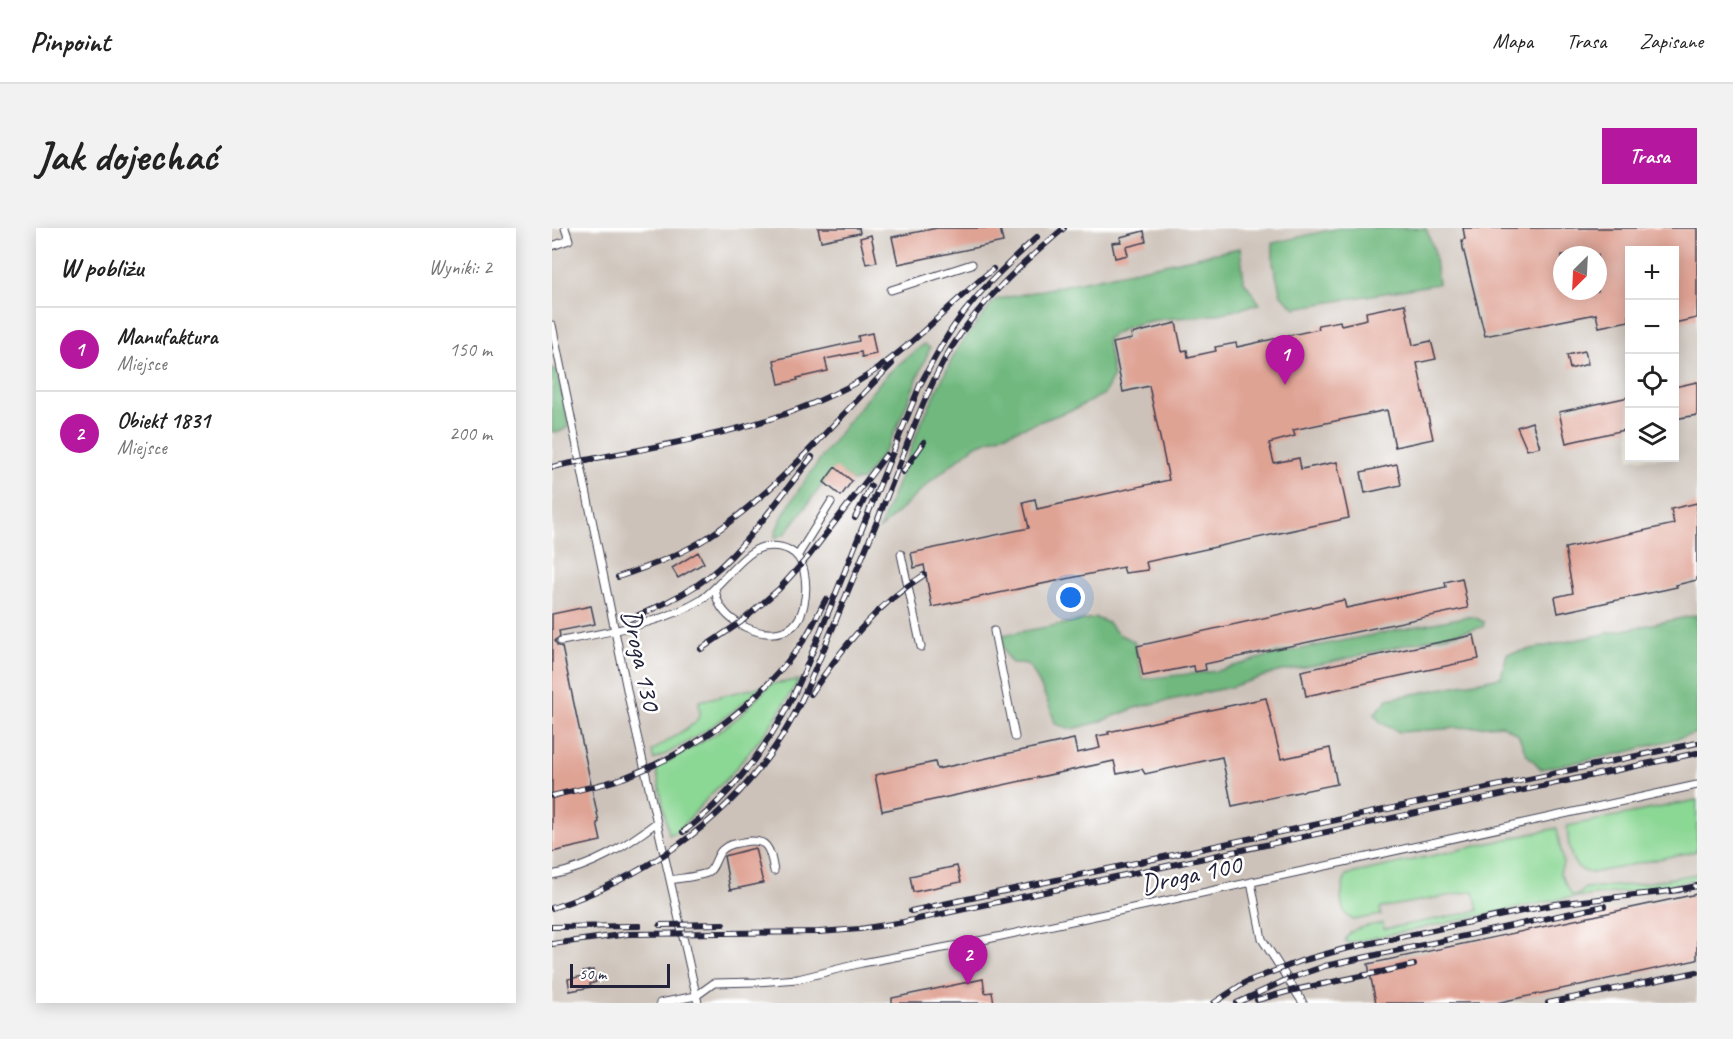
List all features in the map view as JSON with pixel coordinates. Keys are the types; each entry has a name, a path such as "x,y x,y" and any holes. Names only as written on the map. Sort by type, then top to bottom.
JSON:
{"lane":[{"path":"552,246 569,240 565,228"},
{"path":"891,290 972,264"},
{"name":"Droga 130","path":"552,325 615,630 697,1000"},
{"path":"798,555 831,502"},
{"path":"561,641 661,618 700,600 750,552 760,548 773,546 787,548 798,555 803,566 806,592 797,621 785,631 770,633 738,624 718,603 715,588"},
{"path":"901,554 921,647"},
{"path":"994,631 1015,737"},
{"name":"Droga 100","path":"660,1003 697,1000 714,982 757,982 798,978 1697,785"},
{"path":"552,875 582,867 606,857 631,843 657,822"},
{"path":"670,880 706,873 728,845 750,841 767,846 774,871"},
{"path":"1251,882 1262,939 1303,1003"}],"shaded area":[{"path":"552,228 1697,228 1697,1003 552,1003"}],"green space":[{"path":"1338,228 1426,228 1434,250 1438,284 1295,308 1281,295 1273,263 1273,243"},
{"path":"1240,248 1244,281 1260,304 1212,315 1154,320 1118,332 1107,339 1113,377 1104,394 1077,408 976,445 931,481 879,530 920,425 957,349 995,300"},
{"path":"924,344 930,348 898,425 888,446 863,480 852,481 835,468 785,534 775,538 778,526 788,507 839,434 887,375"},
{"path":"552,368 556,369 569,426 562,431 552,432"},
{"path":"1697,615 1697,733 1623,753 1541,769 1526,753 1518,734 1502,725 1399,732 1381,723 1374,714 1388,699 1501,677 1507,654"},
{"path":"1474,617 1484,622 1483,627 1327,663 1277,672 1231,687 1138,707 1096,723 1072,729 1055,724 1039,682 1030,667 1026,664 1012,663 1005,654 1003,643 1003,635 1096,618 1108,623 1118,634 1134,641 1143,679 1217,671 1275,654"},
{"path":"799,680 769,728 728,778 678,831 669,835 656,768 714,735 740,716 771,684"},
{"path":"764,686 711,727 654,760 652,751 695,723 700,714 699,701"},
{"path":"1697,800 1697,851 1592,873 1578,867 1571,856 1567,826"},
{"path":"1557,828 1563,863 1560,873 1572,895 1580,894 1585,888 1633,885 1697,874 1697,879 1642,890 1566,898 1349,943 1345,941 1351,932 1366,926 1383,923 1384,929 1478,911 1474,891 1380,908 1381,915 1353,920 1344,911 1341,900 1346,875"}],"building":[{"path":"818,228 859,228 860,233 821,241"},
{"path":"937,228 1000,228 1003,242 898,264 892,237"},
{"path":"1463,228 1697,228 1697,318 1679,322 1679,246 1625,246 1625,322 1599,327 1596,314 1485,336 1462,240 1465,239"},
{"path":"1144,231 1146,242 1126,247 1128,255 1115,258 1112,243 1121,242 1120,237"},
{"path":"871,235 877,262 866,264 860,238"},
{"path":"1405,304 1413,345 1431,341 1436,359 1417,363 1433,439 1395,447 1387,410 1293,430 1295,436 1269,443 1274,463 1299,458 1301,469 1337,462 1349,518 1146,562 1148,570 1125,573 1123,567 932,607 924,565 914,568 911,553 1029,528 1023,502 1035,499 1037,509 1169,480 1149,386 1123,392 1113,343 1132,339 1131,334 1176,323 1182,351 1187,350 1188,357 1216,351 1215,347 1236,343 1237,347 1319,329 1318,325 1340,321 1341,325 1367,319 1366,312"},
{"path":"872,333 876,354 862,357 861,352 825,359 828,371 779,384 774,360 859,341 858,336"},
{"path":"1585,351 1588,364 1570,369 1567,355"},
{"path":"1697,382 1697,415 1679,418 1679,386"},
{"path":"1625,398 1625,430 1566,443 1559,412"},
{"path":"1532,422 1540,447 1527,450 1517,427"},
{"path":"1397,464 1401,485 1365,493 1361,472"},
{"path":"835,467 852,481 841,496 824,482"},
{"path":"1697,503 1697,580 1676,585 1677,587 1558,613 1555,597 1573,593 1565,548 1674,524 1671,509"},
{"path":"698,552 704,563 678,578 672,568"},
{"path":"1462,578 1468,608 1205,664 1206,670 1195,672 1194,666 1143,676 1137,646 1344,600 1346,608 1446,587 1445,582"},
{"path":"591,606 595,624 559,631 560,636 555,641 562,647 601,841 552,852 552,614"},
{"path":"1474,635 1479,659 1306,696 1301,671"},
{"path":"1266,698 1281,759 1330,748 1337,784 1232,806 1222,757 1145,774 1142,769 1117,774 1114,761 882,811 875,775 935,762 937,769 1074,739 1077,753 1100,748 1097,736 1109,734 1108,732"},
{"path":"755,848 763,883 730,890 724,856"},
{"path":"957,866 961,882 913,892 910,876"},
{"path":"1697,894 1697,960 1496,1003 1376,1003 1368,964"},
{"path":"593,970 596,982 590,984 591,987 570,991 568,979 584,976 583,972"},
{"path":"983,979 985,993 992,992 994,1003 892,1003 892,998"}],"railway":[{"path":"552,908 617,882 677,846 705,825 754,775 793,718 876,525 924,401 950,350 988,300 1017,270 1064,228"},
{"path":"683,832 721,799 738,779 769,737 795,693 920,385 941,346 982,290 1037,237"},
{"path":"552,467 708,436 785,414 821,400 876,370 993,269"},
{"path":"618,577 682,552 729,523 802,458 892,364"},
{"path":"903,472 924,442"},
{"path":"701,649 741,622 779,589 809,556 886,455"},
{"path":"627,620 680,595 713,573 759,525 812,457"},
{"path":"855,518 871,486"},
{"path":"811,694 861,628 890,600 924,575"},
{"path":"552,796 623,778 674,755 721,726 742,709 781,669 803,642 826,599"},
{"path":"911,911 1697,743"},
{"path":"552,944 628,934 819,932 860,929 904,922 1697,753"},
{"path":"1672,891 1697,886"},
{"path":"1214,1003 1246,982 1301,961 1344,949 1555,904 1680,890"},
{"path":"1237,1003 1288,979 1325,966 1604,906"},
{"path":"660,925 723,924"},
{"path":"552,927 639,926"},
{"path":"1257,1000 1414,965"},
{"path":"1548,1003 1697,972"}],"place":[{"name":"Manufaktura","path":"1285,385"},
{"name":"Obiekt 1831","path":"968,985"}]}
